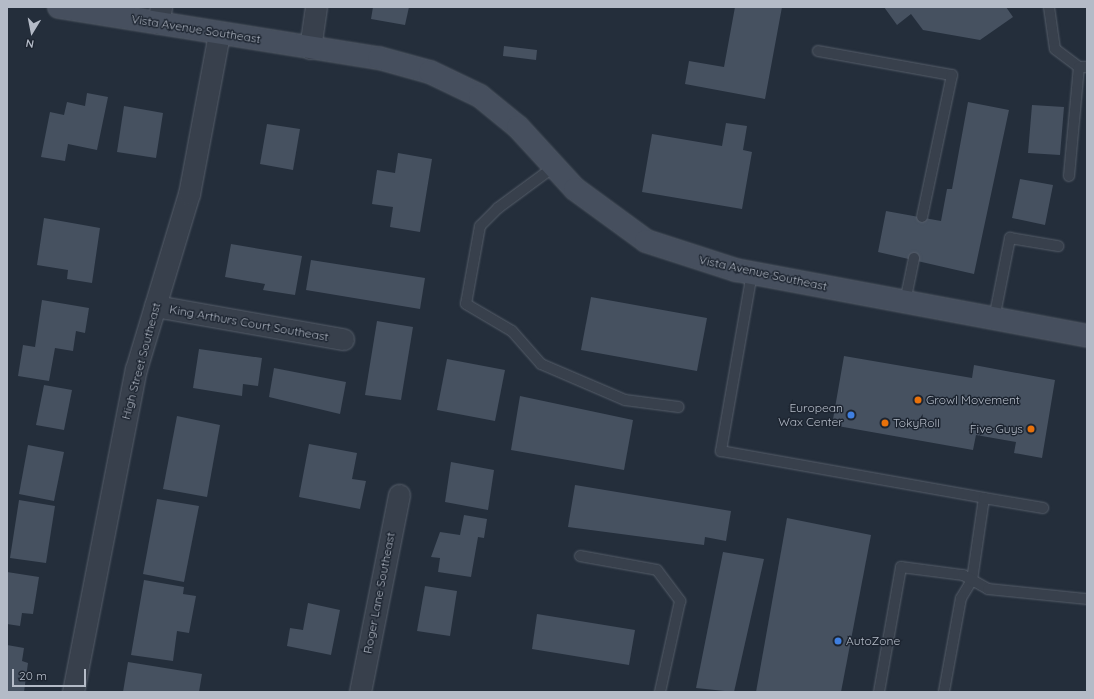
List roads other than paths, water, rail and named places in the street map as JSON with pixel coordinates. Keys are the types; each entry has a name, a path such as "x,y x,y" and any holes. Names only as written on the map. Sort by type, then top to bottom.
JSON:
{"main road":[{"name":"Vista Avenue Southeast","path":"59,7 160,15 219,33 379,58 430,72 480,96 518,127 555,166 610,218 646,241 699,261 752,273 1087,336"}],"street":[{"path":"310,48 316,7"},
{"name":"High Street Southeast","path":"72,692 125,420 154,306 194,174 219,33"},
{"name":"King Arthurs Court Southeast","path":"154,306 343,339"},
{"name":"Roger Lane Southeast","path":"360,692 399,495"}],"lane":[{"path":"1049,7 1055,49 1083,67 1069,176"},
{"path":"818,51 952,75 922,217"},
{"path":"555,166 498,208 480,226 466,304 512,331 541,364 625,400 679,407"},
{"path":"994,319 1010,238 1058,246"},
{"path":"905,302 914,258"},
{"path":"752,273 721,451 1043,508"},
{"path":"944,692 961,598 972,580 984,498"},
{"path":"580,556 657,570 680,601 660,692"},
{"path":"879,692 901,567 963,575 988,589 1087,599"}],"place":[{"name":"Growl Movement","path":"918,400"},
{"name":"European Wax Center","path":"851,415"},
{"name":"TokyRoll","path":"885,423"},
{"name":"Five Guys","path":"1031,429"},
{"name":"AutoZone","path":"838,641"}]}
